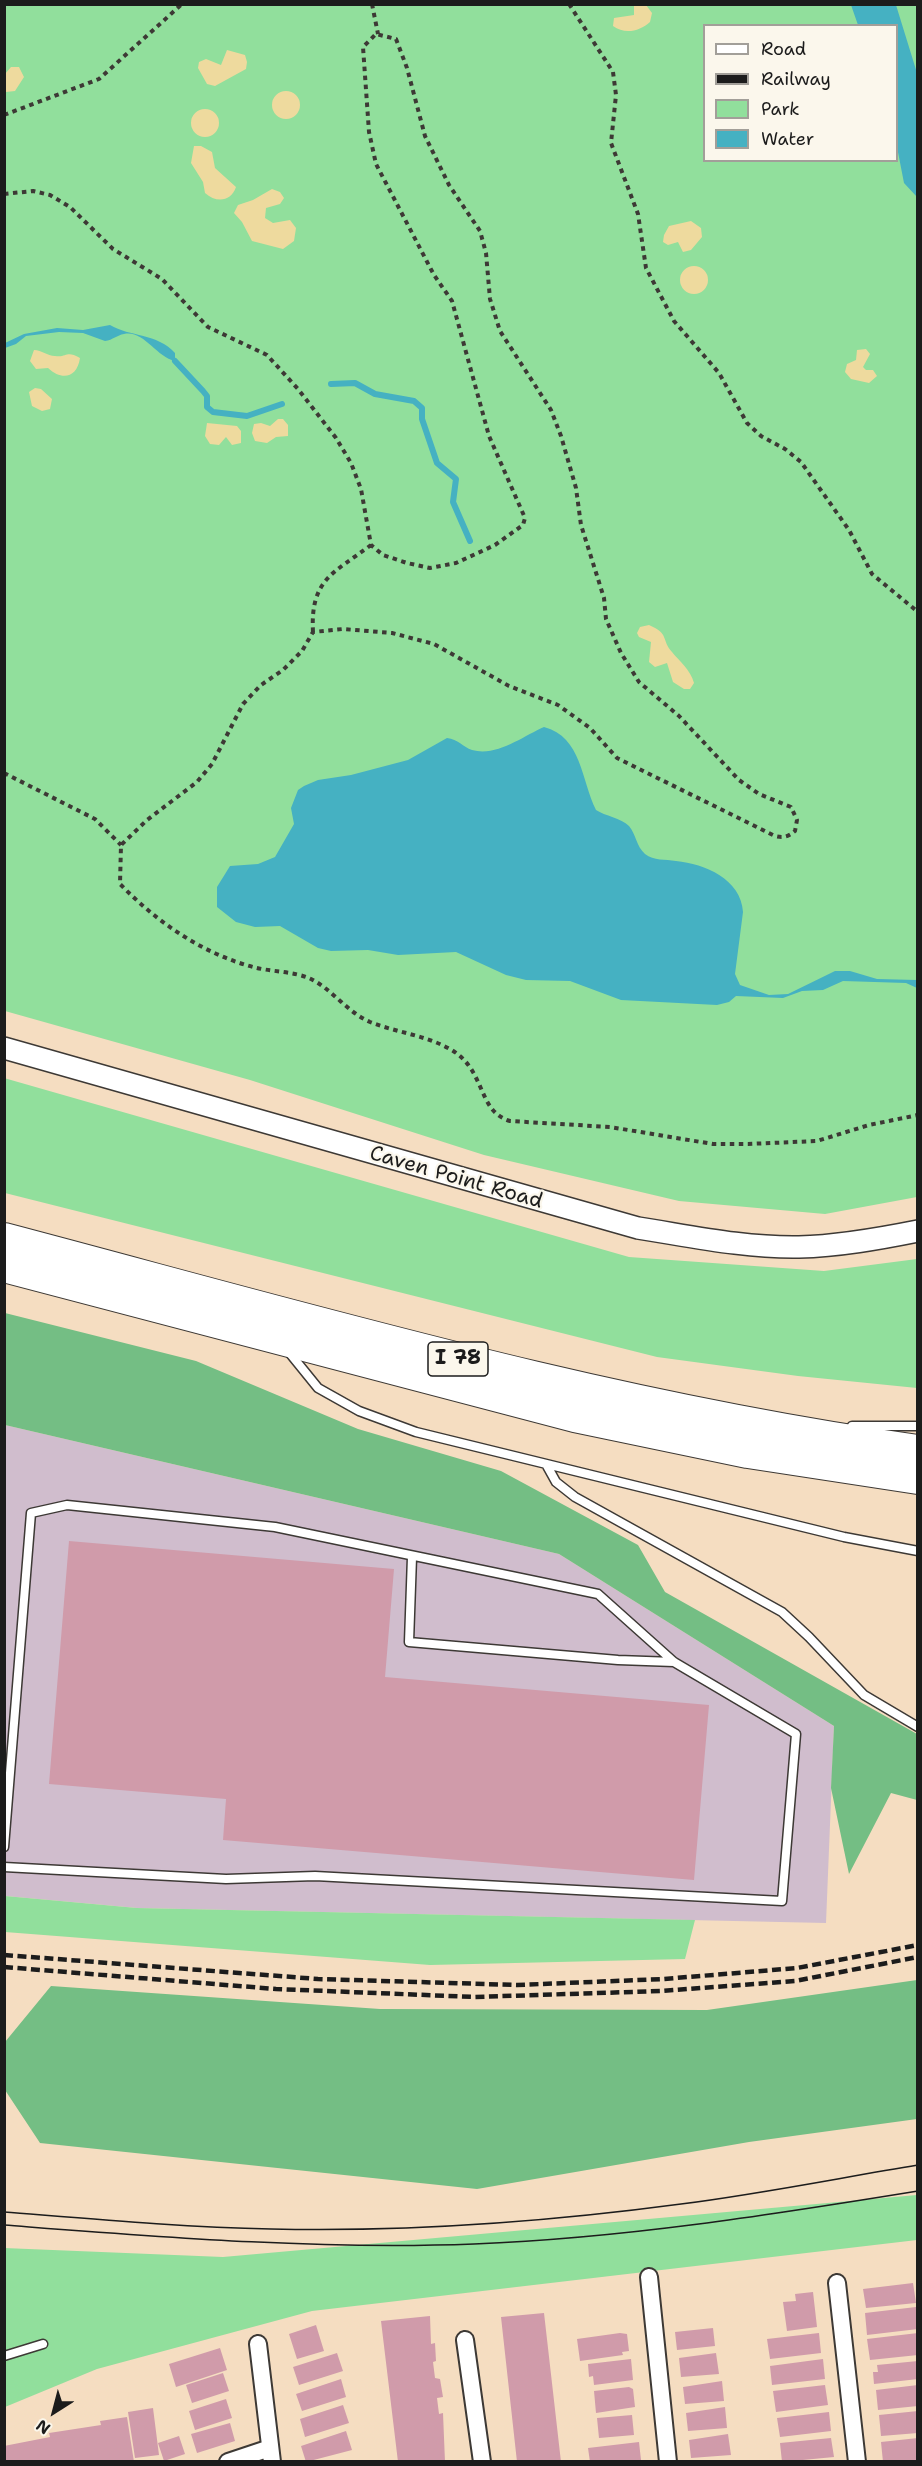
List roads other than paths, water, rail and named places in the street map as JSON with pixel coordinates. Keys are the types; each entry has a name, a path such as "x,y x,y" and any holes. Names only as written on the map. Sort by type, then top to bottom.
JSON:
{"highway":[{"name":"I 78","path":"4,1239 543,1381 762,1427 918,1451"},
{"name":"I 78","path":"4,1266 618,1426 748,1452 918,1478"}],"street":[{"name":"Caven Point Road","path":"4,1048 638,1228 718,1240 798,1247 865,1242 918,1231"},
{"path":"649,2277 668,2462"},
{"path":"837,2283 857,2462"},
{"path":"465,2340 482,2462"},
{"path":"228,2462 271,2455 258,2344"}],"lane":[{"path":"279,1338 318,1388 359,1411 416,1432 844,1537 918,1551"},
{"path":"762,1427 822,1426"},
{"path":"846,1426 918,1426"},
{"path":"546,1464 556,1482 575,1497 782,1612 864,1695 918,1727"},
{"path":"4,1847 31,1514 67,1505 275,1527 598,1594 674,1662 796,1734 782,1901 315,1876 226,1879 4,1867"},
{"path":"412,1557 409,1642 618,1660 674,1662"},
{"path":"4,2356 43,2344"}],"water":[{"path":"851,5 896,5 917,73 917,197 904,183 898,152 898,24 858,24"},
{"path":"110,325 160,342 175,353 175,361 162,355 138,336 131,334 105,341 83,333 59,332 26,336 16,344 5,348 5,343 24,334 57,328 83,330"},
{"path":"544,727 557,732 573,750 596,810 629,826 645,854 656,859 687,863 709,870 729,882 736,891 741,900 743,912 735,974 740,985 769,995 788,994 835,971 850,971 877,979 917,980 917,988 906,983 843,981 823,990 802,991 783,998 736,996 729,1002 717,1005 621,1000 570,981 526,980 506,975 456,952 398,955 368,950 331,951 318,948 280,926 255,927 236,922 217,907 217,887 230,866 258,864 275,857 294,824 291,808 298,790 304,786 318,780 351,775 408,760 447,738 472,750 491,751"}],"waterway":[{"path":"175,361 207,396 207,407 213,412 247,416 282,404"},
{"path":"331,384 355,383 375,394 414,401 422,408 422,419 437,463 456,479 453,502 470,541"}],"tram line":[{"path":"4,2212 238,2228 322,2230 425,2227 528,2221 681,2204 918,2165"},
{"path":"4,2225 298,2244 474,2244 641,2231 752,2217 918,2191"}],"railway":[{"path":"4,1955 318,1979 517,1985 664,1979 797,1968 918,1945"},
{"path":"4,1967 276,1989 475,1997 661,1991 795,1981 918,1957"}]}
